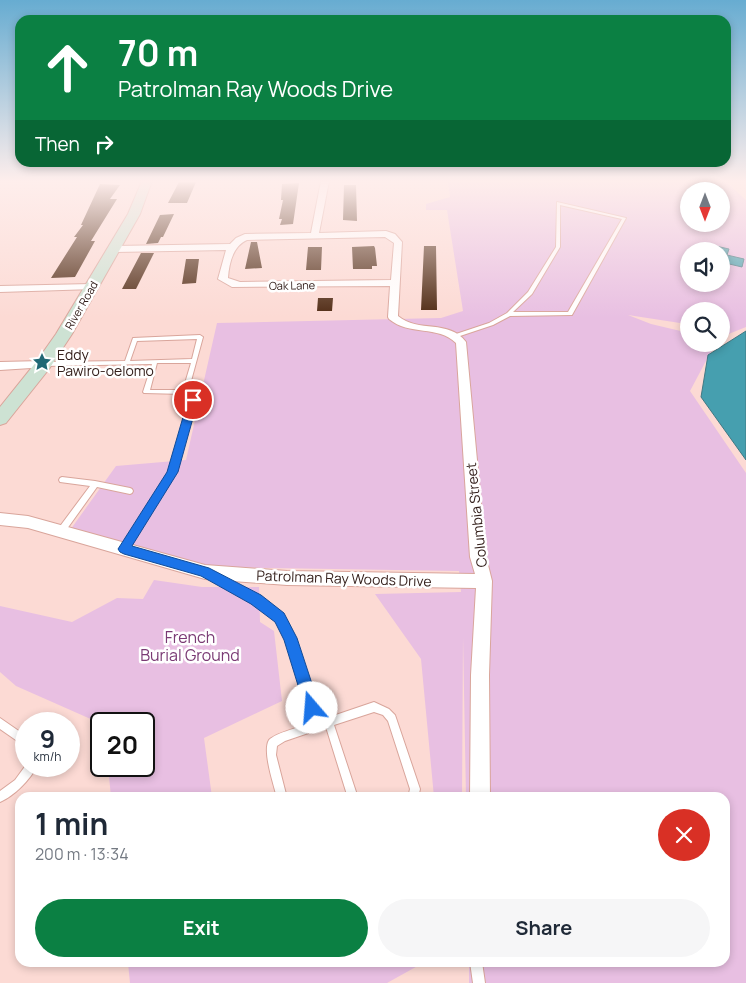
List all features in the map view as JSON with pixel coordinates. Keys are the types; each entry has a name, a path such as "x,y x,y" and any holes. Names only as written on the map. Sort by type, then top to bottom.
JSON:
{"main road":[{"name":"River Road","path":"0,419 64,334 127,227"}],"street":[{"path":"315,235 316,227"},
{"path":"115,249 230,247 239,239 252,236 380,234 392,236 398,242 392,314 395,320 405,325 444,331 455,336"},
{"name":"Oak Lane","path":"230,247 223,279 232,284 395,283"},
{"path":"0,289 92,287"},
{"name":"Columbia Street","path":"455,336 461,342 462,348 478,557 484,582 480,675 480,792"},
{"path":"0,366 43,364"},
{"name":"Patrolman Ray Woods Drive","path":"0,519 28,522 205,572 286,578 484,582"}],"lane":[{"path":"455,336 491,324 509,314 530,293 558,247 558,227"},
{"path":"509,314 570,314 619,227"},
{"path":"126,362 135,339 200,337 185,392"},
{"path":"43,364 194,361"},
{"path":"124,549 173,472 193,400 185,392 146,392 155,362"},
{"path":"62,480 130,491"},
{"path":"61,531 95,484"},
{"path":"205,572 256,600 280,618 290,638 318,725"},
{"path":"280,792 271,754 273,743 283,736 374,707 386,712 392,718 415,789 414,792"},
{"path":"329,722 351,792"},
{"path":"0,723 15,734"},
{"path":"0,797 23,777"},
{"path":"477,967 479,983"}],"green space":[{"path":"450,227 680,227 680,232 730,232 730,227 746,227 746,327 730,333 730,302 680,302 680,323 628,315 651,324 680,331 680,352 711,352 690,391 746,473 746,983 469,983 469,967 730,967 730,792 466,792 463,637 462,792 434,792 421,659 375,594 461,592 459,571 209,567 68,533 116,466 186,460 217,323 441,318 463,311"},
{"name":"French Burial Ground","path":"154,580 202,587 259,587 260,622 274,631 282,701 204,738 211,792 111,792 109,777 155,777 155,712 90,712 90,719 80,714 80,712 75,712 16,686 0,672 0,606 72,622 117,598 143,599"},
{"path":"128,967 416,967 387,983 130,983"}],"water":[{"path":"730,256 744,259 742,267 730,264"},
{"path":"746,331 746,460 701,397 708,355 713,352 730,352 730,341"}],"building":[{"path":"82,227 100,227 91,241 95,241 75,277 51,278 77,237 74,237"},
{"path":"154,227 168,227 158,243 146,244"},
{"path":"251,242 257,242 262,268 245,269"},
{"path":"374,246 377,266 372,266 372,269 353,269 352,247"},
{"path":"424,246 436,246 437,310 421,310"},
{"path":"308,247 322,247 321,270 306,270"},
{"path":"141,253 154,253 136,289 122,289"},
{"path":"186,259 199,259 196,283 182,284"},
{"path":"318,298 333,298 332,311 317,311"}],"place":[{"name":"Eddy Pawiro-oelomo","path":"42,362"}],"route":[{"path":"193,400 173,472 124,549 205,572 256,600 280,618 290,638 312,708"}]}
